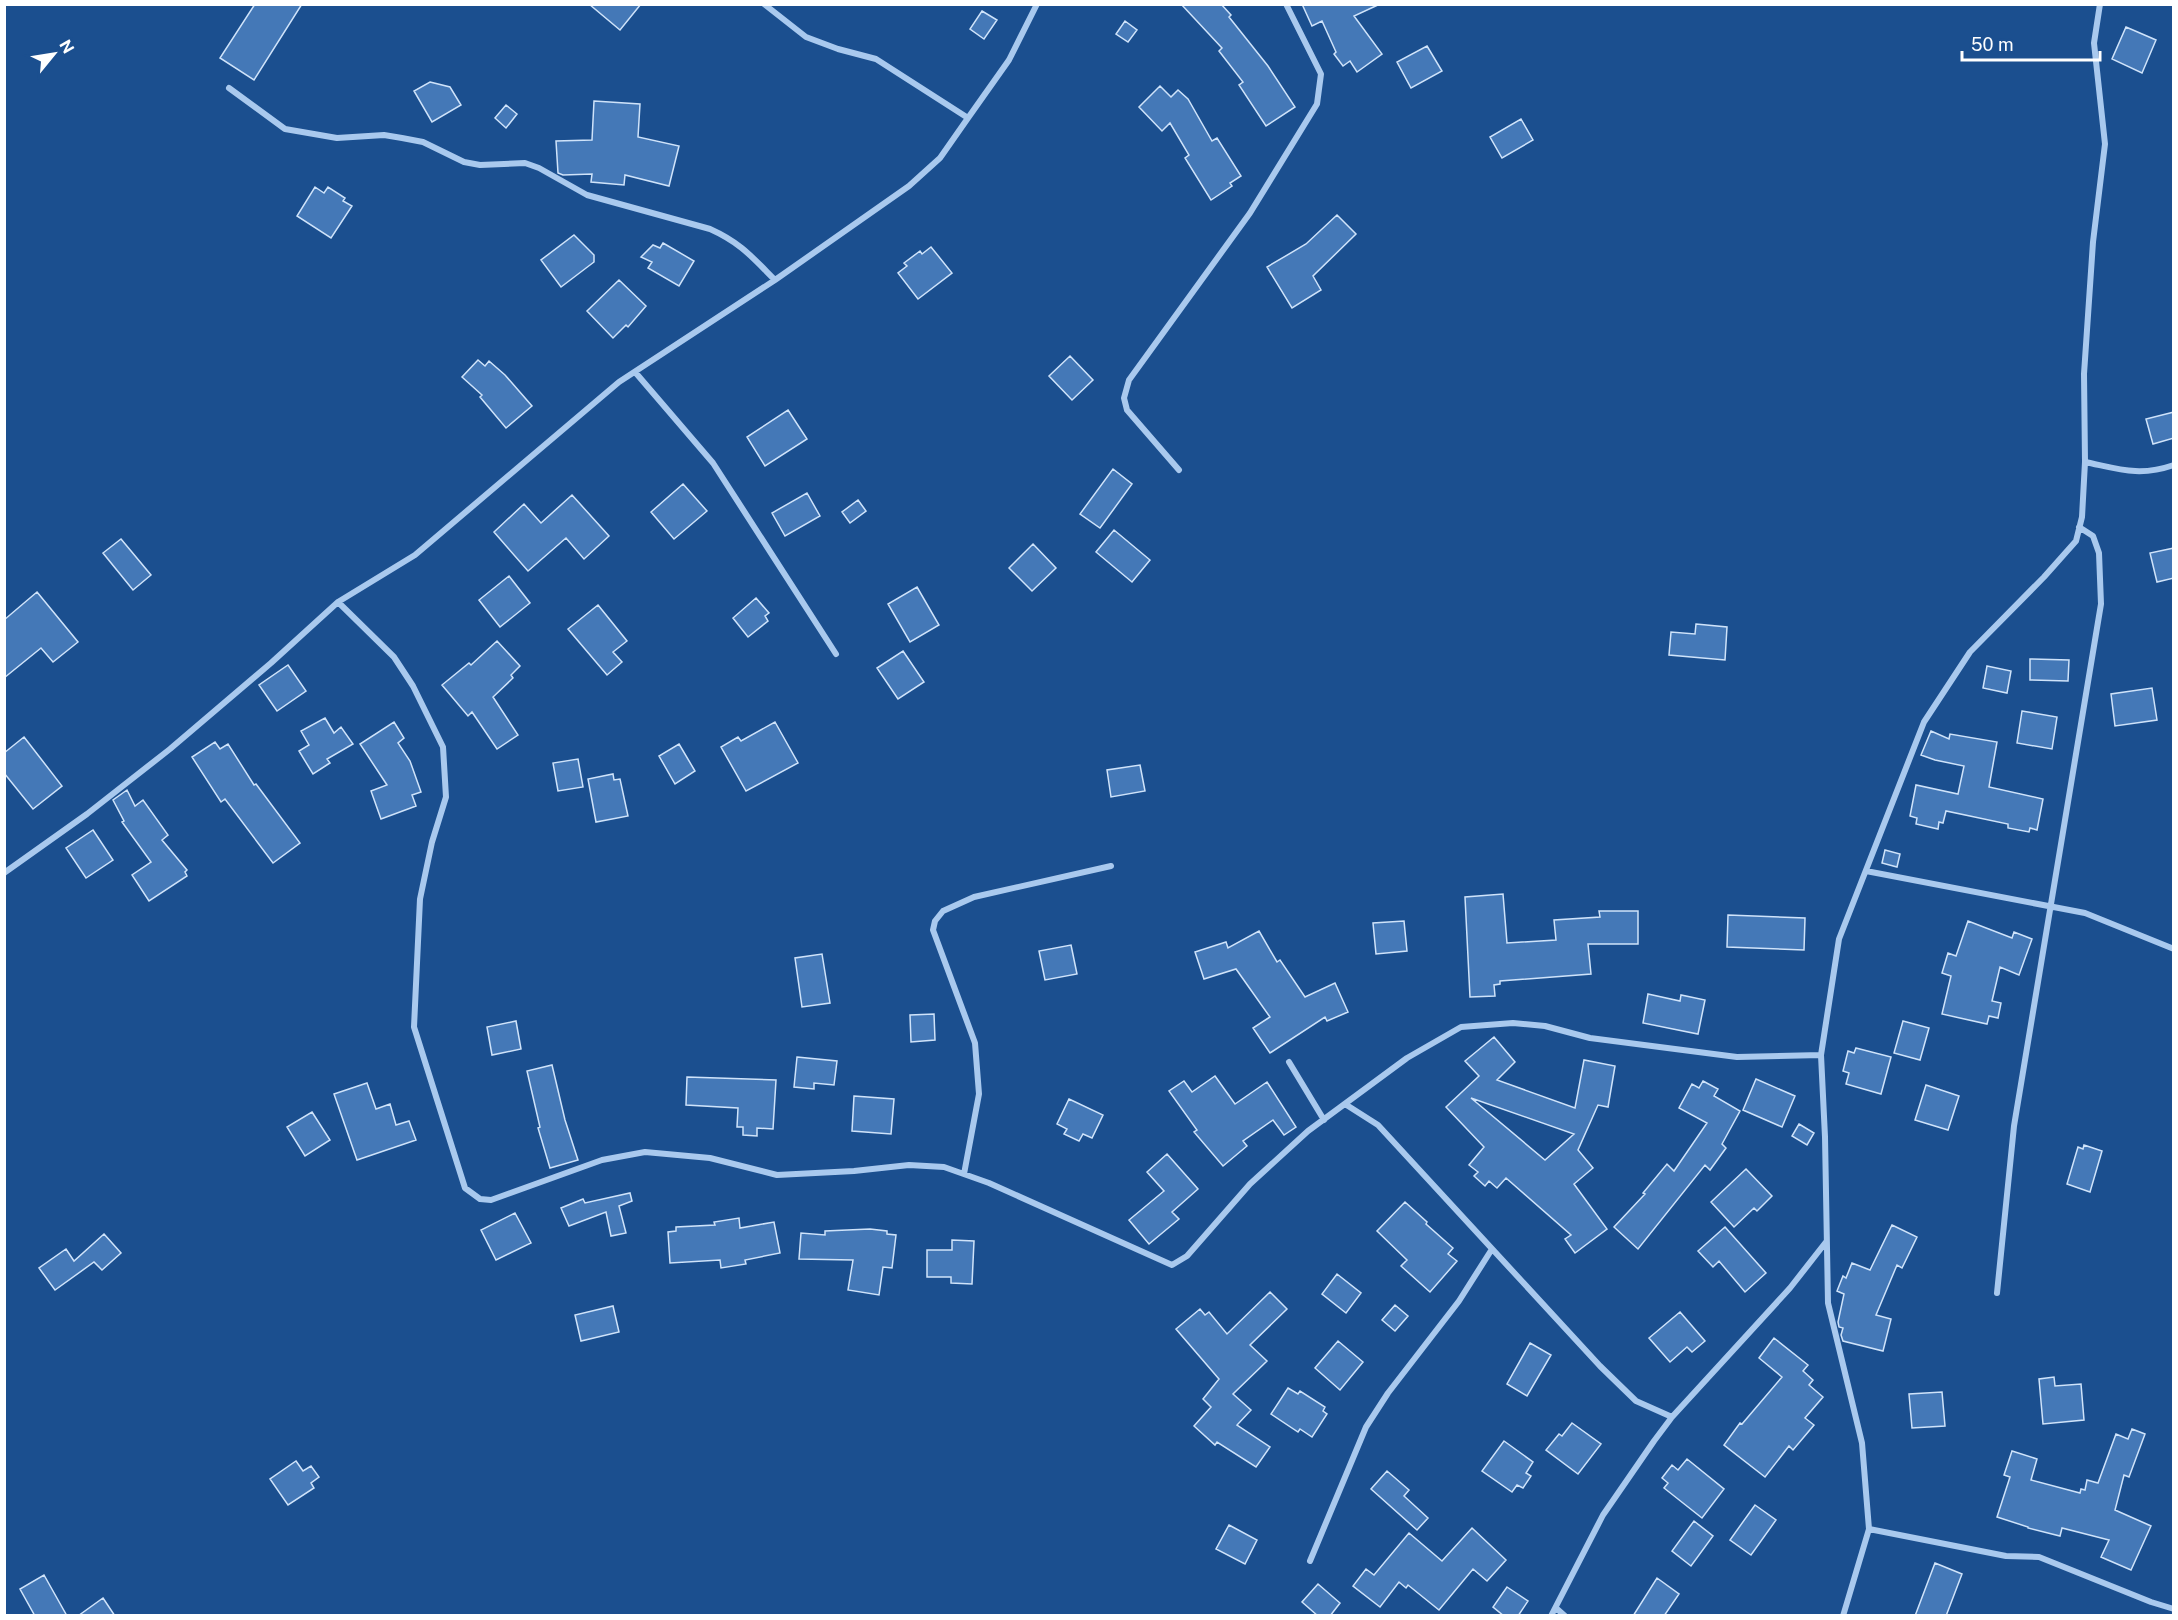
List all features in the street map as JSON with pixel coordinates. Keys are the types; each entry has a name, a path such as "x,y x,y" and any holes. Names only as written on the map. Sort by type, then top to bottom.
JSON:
{"street":[{"path":"764,4 806,37 838,49 876,58 968,118"},
{"path":"4,873 87,814 170,749 338,602 416,555 619,382 775,280 909,186 940,158 1009,60 1037,4"},
{"path":"1179,470 1127,410 1124,398 1129,380 1250,213 1317,104 1321,74 1286,4"},
{"path":"1843,1616 1869,1529 1862,1443 1828,1303 1821,1055 1839,939 1924,722 1970,652 2076,541 2082,517 2085,462 2084,374 2093,242 2105,144 2094,43 2100,4"},
{"path":"229,88 285,129 296,132 337,138 393,136 423,142 464,162 480,165 513,162 532,165 587,195 710,229 726,236 739,243 775,280"},
{"path":"635,372 713,463 836,654"},
{"path":"2085,462 2133,472 2155,472 2174,465"},
{"path":"1997,1293 2014,1126 2101,604 2099,553 2093,536 2079,527"},
{"path":"338,602 394,657 413,686 443,747 446,797 432,842 420,899 414,1027 465,1188 480,1198 491,1200 602,1160 645,1152 710,1158 777,1175 909,1166 944,1167 989,1183 1172,1265 1187,1256 1250,1184 1308,1131 1407,1058 1461,1027 1513,1023 1545,1026 1590,1038 1737,1057 1821,1055"},
{"path":"964,1174 979,1094 975,1043 933,930 935,921 943,911 974,897 1111,866"},
{"path":"1866,871 2085,913 2174,949"},
{"path":"1289,1062 1324,1120"},
{"path":"1345,1104 1378,1125 1600,1366 1636,1401 1672,1417"},
{"path":"1551,1616 1604,1515 1672,1417 1790,1288 1826,1241"},
{"path":"1310,1561 1366,1427 1388,1393 1459,1301 1492,1249"},
{"path":"1869,1529 2006,1556 2039,1557 2174,1609"},
{"path":"1556,1608 1564,1616"}],"building":[{"path":"255,4 302,4 254,80 220,58"},
{"path":"589,4 641,4 620,30"},
{"path":"1181,4 1221,4 1268,66 1295,107 1266,126 1239,85 1243,82 1219,51 1222,48"},
{"path":"1302,4 1380,4 1354,16 1382,54 1357,72 1350,61 1343,66 1334,54 1336,52 1322,21 1312,26"},
{"path":"982,11 997,20 984,39 970,29"},
{"path":"1125,21 1137,30 1128,42 1116,34"},
{"path":"2126,27 2156,40 2142,73 2112,59"},
{"path":"1427,46 1442,71 1411,88 1397,62"},
{"path":"430,82 450,87 461,105 432,122 414,91"},
{"path":"1160,86 1171,97 1178,90 1188,99 1212,141 1217,138 1241,176 1230,183 1232,186 1211,200 1185,158 1189,155 1170,123 1162,131 1139,107"},
{"path":"594,101 640,104 638,137 679,146 669,186 625,175 624,185 591,182 592,174 563,175 558,173 556,141 592,140"},
{"path":"506,105 517,114 506,128 495,118"},
{"path":"1521,119 1533,140 1502,158 1490,137"},
{"path":"315,187 324,193 328,187 345,198 343,201 352,206 331,238 297,216"},
{"path":"1337,215 1356,234 1313,276 1321,290 1292,308 1267,267 1306,244"},
{"path":"574,235 594,255 594,262 561,287 541,260"},
{"path":"663,243 694,261 679,286 648,268 652,262 641,257 653,245 660,248"},
{"path":"931,247 952,273 918,299 898,273 907,266 904,263 920,251 922,254"},
{"path":"619,280 646,306 628,327 626,325 613,338 587,311"},
{"path":"1070,356 1093,380 1072,400 1049,376"},
{"path":"478,360 485,366 489,361 505,375 532,406 506,428 480,397 482,395 462,377"},
{"path":"788,410 807,439 765,466 747,437"},
{"path":"2174,412 2174,438 2153,444 2146,419"},
{"path":"1113,469 1132,484 1100,528 1080,514"},
{"path":"683,484 707,511 674,539 651,512"},
{"path":"807,493 820,516 785,536 772,513"},
{"path":"572,495 609,536 584,559 566,538 528,571 494,532 524,504 541,523"},
{"path":"858,500 866,511 850,523 842,512"},
{"path":"1114,530 1150,560 1132,582 1096,552"},
{"path":"121,539 151,575 133,590 103,553"},
{"path":"1033,544 1056,568 1032,591 1009,568"},
{"path":"2174,548 2174,578 2157,582 2150,553"},
{"path":"509,576 530,603 500,627 479,600"},
{"path":"917,587 939,625 910,642 888,604"},
{"path":"37,592 78,642 53,662 41,648 4,678 4,620"},
{"path":"756,598 769,613 765,616 768,621 748,637 733,618"},
{"path":"598,605 627,641 613,652 622,662 607,675 568,629"},
{"path":"1696,624 1727,627 1725,660 1669,655 1671,632 1695,634"},
{"path":"497,641 520,666 511,675 513,678 493,697 518,735 497,749 472,712 468,716 442,685 469,663 471,665"},
{"path":"903,651 924,682 898,699 877,668"},
{"path":"2030,659 2069,660 2068,681 2030,680"},
{"path":"288,665 306,691 277,711 259,685"},
{"path":"1987,666 2011,671 2007,693 1983,688"},
{"path":"2152,688 2157,720 2115,726 2111,694"},
{"path":"2022,711 2057,717 2052,749 2017,743"},
{"path":"325,718 334,733 341,727 353,744 327,759 330,763 313,774 299,751 309,745 301,731"},
{"path":"394,722 404,738 398,743 410,761 421,792 412,795 416,806 381,819 371,791 387,785 360,744"},
{"path":"775,722 798,763 746,791 721,747 738,737 741,741"},
{"path":"1931,731 1949,739 1950,734 1997,742 1989,787 2043,799 2037,830 2030,828 2029,832 2008,828 2008,824 1946,811 1943,823 1939,822 1938,829 1916,824 1917,818 1910,816 1916,785 1958,794 1964,766 1921,755"},
{"path":"24,737 62,786 33,809 4,773 4,753"},
{"path":"215,742 220,749 228,744 254,785 256,784 300,843 273,863 225,799 221,802 192,757"},
{"path":"679,744 695,771 675,784 659,756"},
{"path":"578,759 583,787 558,791 553,763"},
{"path":"1140,765 1145,791 1111,797 1107,770"},
{"path":"613,774 614,780 620,779 628,816 596,822 588,779"},
{"path":"127,790 135,806 143,800 168,835 162,840 187,870 185,872 187,876 149,901 132,875 151,862 122,822 124,821 113,800"},
{"path":"93,830 113,860 86,878 66,848"},
{"path":"1885,850 1900,854 1897,867 1882,863"},
{"path":"1503,894 1507,943 1556,940 1554,920 1600,917 1599,911 1638,911 1638,944 1588,944 1591,974 1500,981 1500,984 1494,985 1495,996 1470,997 1465,897"},
{"path":"1728,915 1805,918 1804,950 1727,947"},
{"path":"1404,921 1407,951 1376,954 1373,923"},
{"path":"1968,921 2012,938 2014,932 2032,939 2019,975 2000,967 1992,1001 2001,1003 1998,1018 1989,1016 1987,1024 1942,1014 1951,976 1942,973 1948,953 1956,956"},
{"path":"1259,931 1277,962 1280,960 1305,997 1335,983 1348,1012 1327,1021 1325,1017 1270,1053 1253,1028 1270,1017 1236,969 1204,979 1195,952 1226,942 1228,948"},
{"path":"1071,945 1077,974 1045,980 1039,951"},
{"path":"822,954 830,1003 802,1007 795,958"},
{"path":"1648,994 1680,1001 1681,995 1705,1000 1698,1034 1643,1023"},
{"path":"934,1014 935,1040 911,1042 910,1015"},
{"path":"516,1021 521,1049 492,1055 487,1027"},
{"path":"1903,1021 1929,1028 1920,1060 1894,1053"},
{"path":"1494,1037 1515,1062 1497,1080 1575,1108 1584,1060 1615,1066 1608,1107 1598,1105 1578,1150 1593,1168 1574,1184 1607,1229 1575,1253 1565,1239 1571,1235 1506,1178 1497,1188 1489,1181 1485,1186 1474,1176 1478,1172 1469,1165 1484,1147 1446,1107 1479,1076 1465,1061","holes":["1471,1098 1574,1134 1545,1160"]},
{"path":"1856,1048 1891,1057 1881,1094 1846,1084 1849,1073 1843,1071 1848,1051 1854,1053"},
{"path":"797,1057 837,1061 834,1085 814,1083 814,1089 794,1087"},
{"path":"552,1065 565,1120 578,1160 550,1168 538,1128 540,1127 527,1071"},
{"path":"1215,1076 1235,1104 1267,1082 1296,1127 1284,1135 1273,1120 1243,1141 1247,1146 1223,1166 1194,1132 1197,1130 1169,1091 1184,1081 1192,1092"},
{"path":"687,1077 776,1080 773,1129 757,1128 757,1136 743,1135 743,1127 737,1127 738,1108 686,1105"},
{"path":"1756,1079 1795,1096 1782,1127 1743,1110"},
{"path":"1703,1081 1718,1089 1714,1096 1740,1111 1722,1144 1726,1148 1710,1170 1705,1165 1638,1249 1614,1227 1645,1194 1643,1193 1667,1164 1674,1171 1707,1123 1679,1108 1692,1084 1699,1088"},
{"path":"367,1083 376,1109 390,1104 396,1125 409,1121 416,1140 357,1160 334,1094"},
{"path":"1926,1085 1959,1096 1948,1130 1915,1120"},
{"path":"854,1096 894,1099 891,1134 852,1131"},
{"path":"1069,1099 1103,1115 1092,1138 1083,1134 1079,1141 1064,1134 1067,1129 1057,1124"},
{"path":"312,1112 330,1140 305,1156 287,1127"},
{"path":"1799,1124 1814,1133 1807,1145 1792,1136"},
{"path":"2084,1145 2102,1151 2090,1192 2067,1184 2078,1147 2083,1149"},
{"path":"1167,1154 1198,1189 1172,1212 1179,1219 1149,1244 1129,1220 1164,1191 1147,1172"},
{"path":"1746,1169 1772,1196 1757,1211 1754,1208 1734,1227 1711,1202"},
{"path":"630,1193 632,1201 619,1206 626,1233 611,1236 606,1212 569,1226 561,1208 583,1199 585,1203"},
{"path":"1405,1202 1453,1248 1448,1254 1457,1261 1430,1292 1401,1266 1407,1260 1377,1231"},
{"path":"515,1213 531,1243 496,1260 481,1230"},
{"path":"739,1218 740,1228 774,1222 780,1253 745,1260 746,1264 721,1268 720,1260 670,1263 668,1232 676,1231 676,1227 715,1225 714,1222"},
{"path":"1892,1225 1917,1237 1902,1268 1897,1265 1876,1315 1891,1319 1883,1351 1843,1341 1841,1335 1843,1328 1839,1327 1838,1322 1844,1294 1837,1291 1852,1263 1870,1270"},
{"path":"1725,1227 1766,1273 1745,1292 1719,1261 1713,1267 1698,1251"},
{"path":"870,1229 887,1231 887,1234 896,1235 892,1268 883,1267 879,1295 848,1290 853,1260 799,1259 801,1233 825,1235 825,1231"},
{"path":"104,1234 121,1253 102,1270 94,1262 55,1290 39,1268 66,1249 74,1261"},
{"path":"952,1240 974,1241 972,1284 951,1283 951,1277 927,1277 927,1250 952,1250"},
{"path":"1337,1274 1361,1293 1346,1313 1322,1294"},
{"path":"1270,1292 1287,1309 1250,1345 1267,1361 1233,1394 1251,1410 1237,1425 1270,1447 1256,1467 1217,1442 1215,1445 1194,1426 1211,1407 1203,1399 1219,1379 1176,1329 1200,1309 1205,1315 1209,1312 1227,1334"},
{"path":"1395,1305 1408,1316 1395,1331 1382,1320"},
{"path":"613,1306 619,1332 581,1341 575,1315"},
{"path":"1680,1312 1705,1341 1692,1352 1687,1347 1670,1362 1649,1338"},
{"path":"1774,1338 1808,1365 1803,1371 1813,1380 1809,1385 1823,1397 1805,1418 1814,1425 1793,1450 1789,1446 1765,1477 1724,1445 1740,1423 1742,1424 1782,1377 1759,1358"},
{"path":"1338,1341 1363,1362 1340,1390 1315,1368"},
{"path":"1530,1343 1551,1355 1527,1396 1507,1384"},
{"path":"2054,1377 2055,1386 2081,1384 2084,1420 2043,1424 2039,1379"},
{"path":"1288,1388 1298,1394 1300,1391 1325,1407 1323,1411 1327,1414 1312,1437 1300,1429 1298,1432 1271,1414"},
{"path":"1942,1392 1945,1426 1912,1428 1909,1394"},
{"path":"1572,1423 1601,1444 1578,1474 1546,1450 1559,1434 1562,1436"},
{"path":"2132,1429 2145,1434 2129,1477 2124,1475 2115,1510 2151,1526 2131,1570 2101,1557 2109,1540 2062,1528 2060,1536 1997,1517 2010,1477 2004,1475 2012,1451 2037,1459 2031,1480 2080,1493 2081,1489 2085,1490 2087,1480 2098,1483 2116,1434 2128,1439"},
{"path":"1504,1441 1533,1462 1526,1473 1531,1476 1523,1488 1517,1485 1512,1492 1482,1471"},
{"path":"1687,1459 1724,1489 1702,1518 1664,1488 1668,1483 1662,1478 1672,1465 1678,1470"},
{"path":"296,1461 303,1471 311,1466 319,1477 311,1483 314,1488 288,1505 270,1479"},
{"path":"1387,1471 1409,1490 1404,1496 1428,1518 1417,1530 1371,1489"},
{"path":"1755,1505 1776,1520 1751,1555 1730,1540"},
{"path":"1694,1521 1713,1536 1691,1566 1672,1551"},
{"path":"1229,1525 1257,1540 1245,1564 1216,1549"},
{"path":"1472,1528 1506,1560 1487,1581 1473,1569 1439,1610 1408,1585 1406,1588 1399,1582 1380,1607 1353,1586 1366,1569 1374,1575 1409,1533 1442,1561"},
{"path":"1935,1563 1962,1574 1946,1616 1915,1616"},
{"path":"44,1575 67,1616 35,1616 20,1589"},
{"path":"1657,1578 1679,1594 1664,1616 1633,1616"},
{"path":"1318,1584 1340,1603 1330,1616 1318,1616 1302,1602"},
{"path":"1507,1587 1528,1601 1518,1616 1504,1616 1493,1607"},
{"path":"103,1598 115,1616 78,1616"}]}
